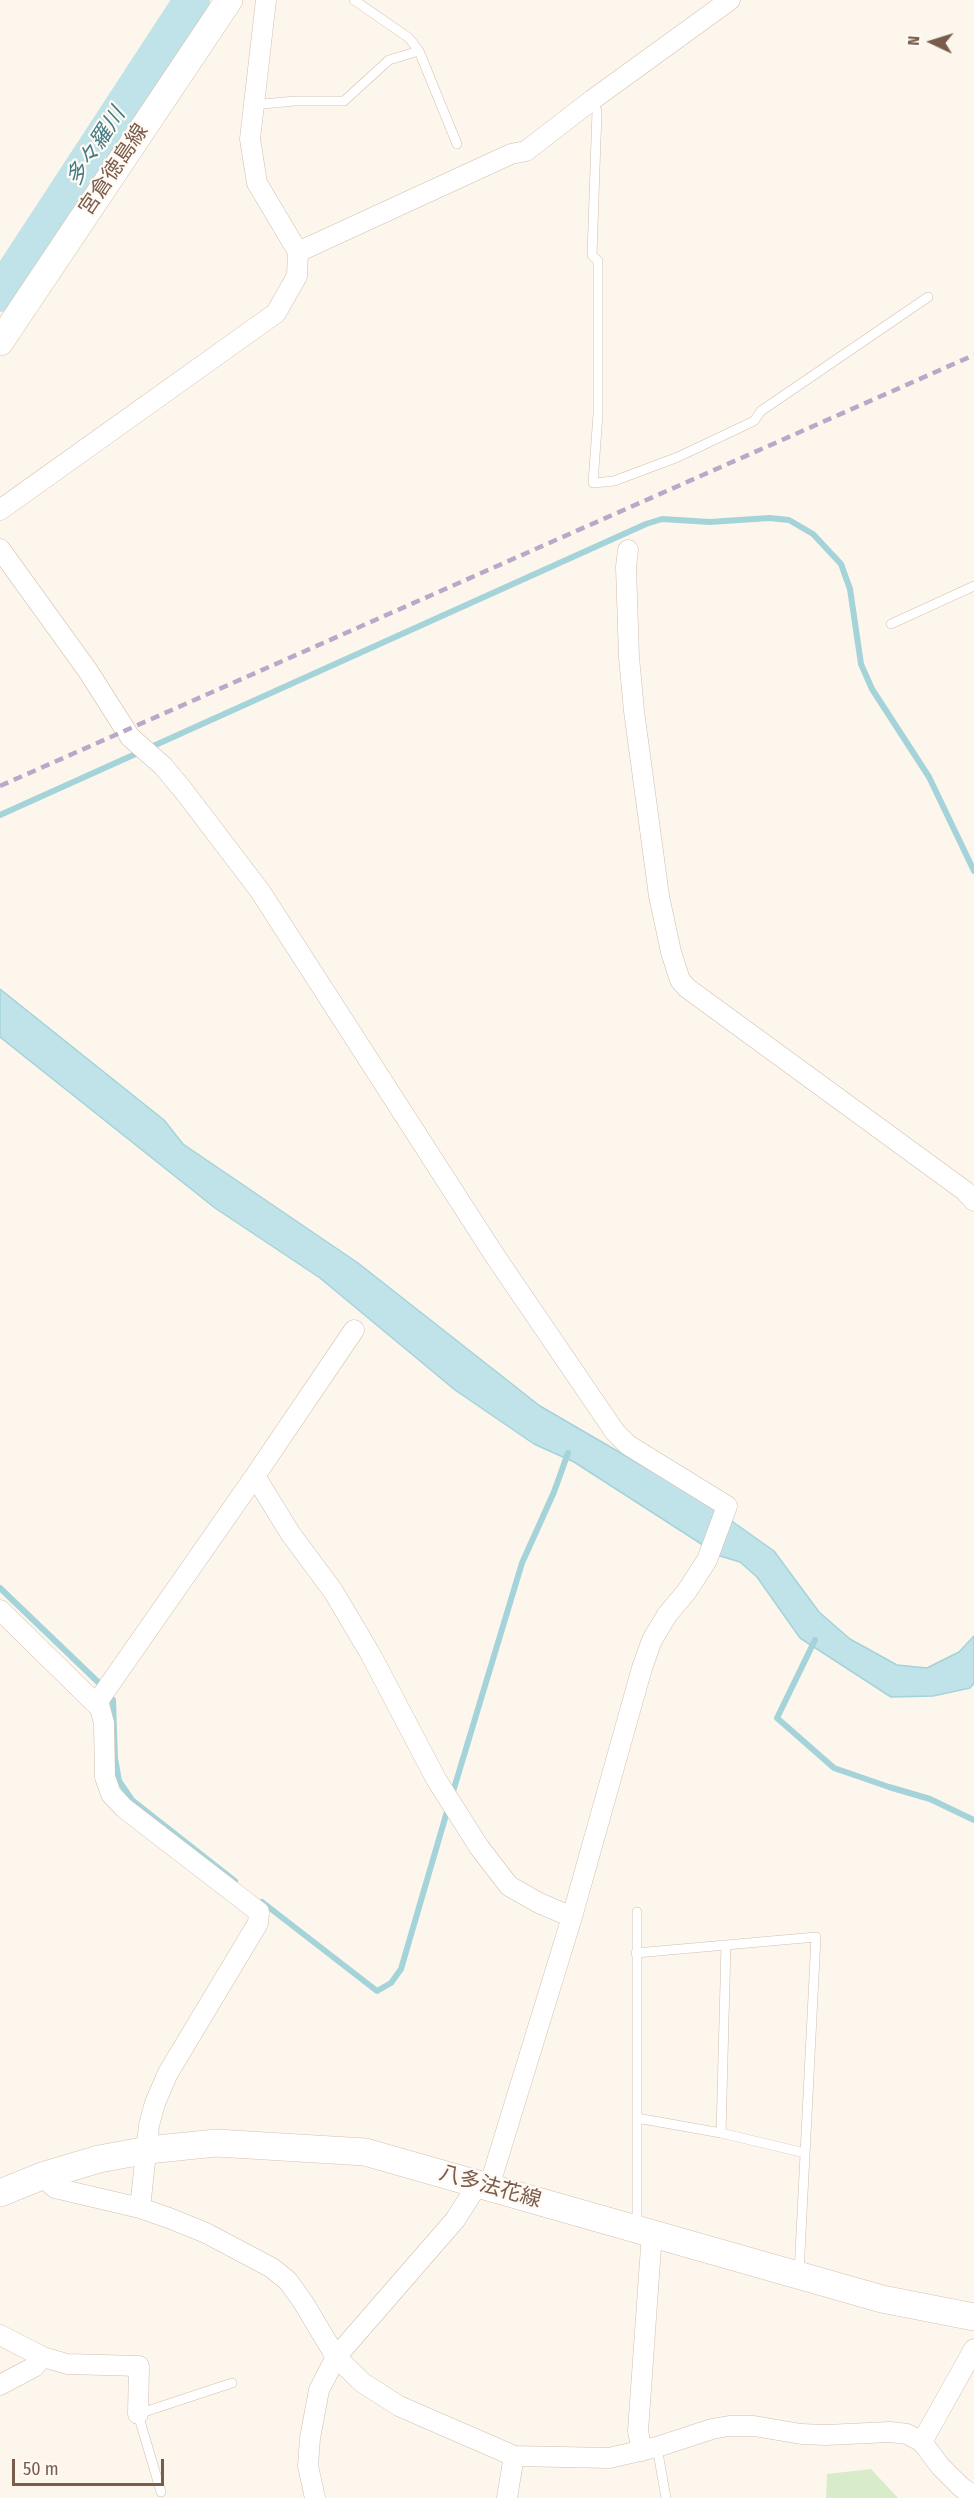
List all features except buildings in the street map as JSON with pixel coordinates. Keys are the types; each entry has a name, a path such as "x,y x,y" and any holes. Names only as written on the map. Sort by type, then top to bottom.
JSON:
{"main road":[{"name":"宮倉徳島線","path":"0,342 229,0"},
{"name":"八多法花線","path":"0,2193 42,2176 99,2159 148,2150 216,2143 365,2152 882,2299 974,2318"}],"street":[{"path":"0,510 276,313 297,276 298,252 257,183 250,139 252,105 266,0"},
{"path":"298,252 511,154 526,151 730,0"},
{"path":"0,549 88,671 113,712 143,750 163,766 183,789 260,891 495,1256 615,1432 628,1445 727,1506 711,1553 652,1640 642,1668 572,1917 484,2186 336,2357 319,2390 310,2438 308,2466 315,2498"},
{"path":"628,550 626,567 629,657 634,711 659,896 671,952 680,980 697,995 965,1191 974,1201"},
{"path":"140,2208 149,2125 168,2073 258,1923 259,1912 124,1808 111,1794 105,1777 104,1723 100,1708 102,1696 354,1330"},
{"path":"255,1476 290,1533 333,1591 351,1620 436,1779 479,1847 509,1886 539,1903 572,1917"},
{"path":"0,1610 102,1696"},
{"path":"42,2176 55,2188 140,2208 206,2233 272,2268 288,2281 336,2357 363,2384 399,2406 514,2456 609,2458 650,2449 712,2429 729,2426 754,2426 801,2434 826,2435 890,2432 907,2434 922,2442 940,2466 961,2487 974,2496"},
{"path":"644,2231 638,2431 650,2449"},
{"path":"0,2335 43,2356 68,2364 139,2366 138,2414"},
{"path":"922,2442 974,2349"},
{"path":"0,2385 34,2367 43,2356"},
{"path":"507,2498 514,2456"}],"lane":[{"path":"354,0 409,38 418,51 457,144"},
{"path":"252,105 295,101 344,102 390,60 418,51"},
{"path":"592,100 597,111 592,255 598,261 598,390 593,483 614,481 678,457 754,421 761,411 928,297"},
{"path":"891,624 974,586"},
{"path":"636,1912 637,2118 644,2231"},
{"path":"636,1953 816,1937 799,2275"},
{"path":"721,2133 726,1945"},
{"path":"637,2118 721,2133 805,2153"},
{"path":"161,2492 138,2414 232,2383"},
{"path":"650,2449 666,2498"}],"green space":[{"path":"871,2469 898,2498 826,2498 827,2474"}],"water":[{"path":"0,989 164,1120 183,1144 358,1263 540,1406 705,1502 774,1551 819,1612 850,1639 897,1665 927,1668 959,1652 974,1636 974,1683 970,1688 933,1696 891,1697 800,1638 757,1577 740,1562 720,1556 574,1462 534,1444 455,1390 320,1278 215,1208 0,1037"}],"waterway":[{"name":"多々羅川","path":"0,294 192,0"},
{"path":"0,815 646,524 662,519 710,522 769,518 789,520 813,534 841,564 850,589 861,664 872,689 929,777 974,871"},
{"path":"452,1795 522,1563 554,1492 568,1453"},
{"path":"0,1588 98,1682 113,1700 115,1758 119,1781 132,1800 235,1881"},
{"path":"815,1640 777,1718 834,1768 930,1799 974,1820"},
{"path":"262,1902 377,1991 391,1983 401,1969 448,1808"}],"railway":[{"path":"0,786 974,355"}]}
